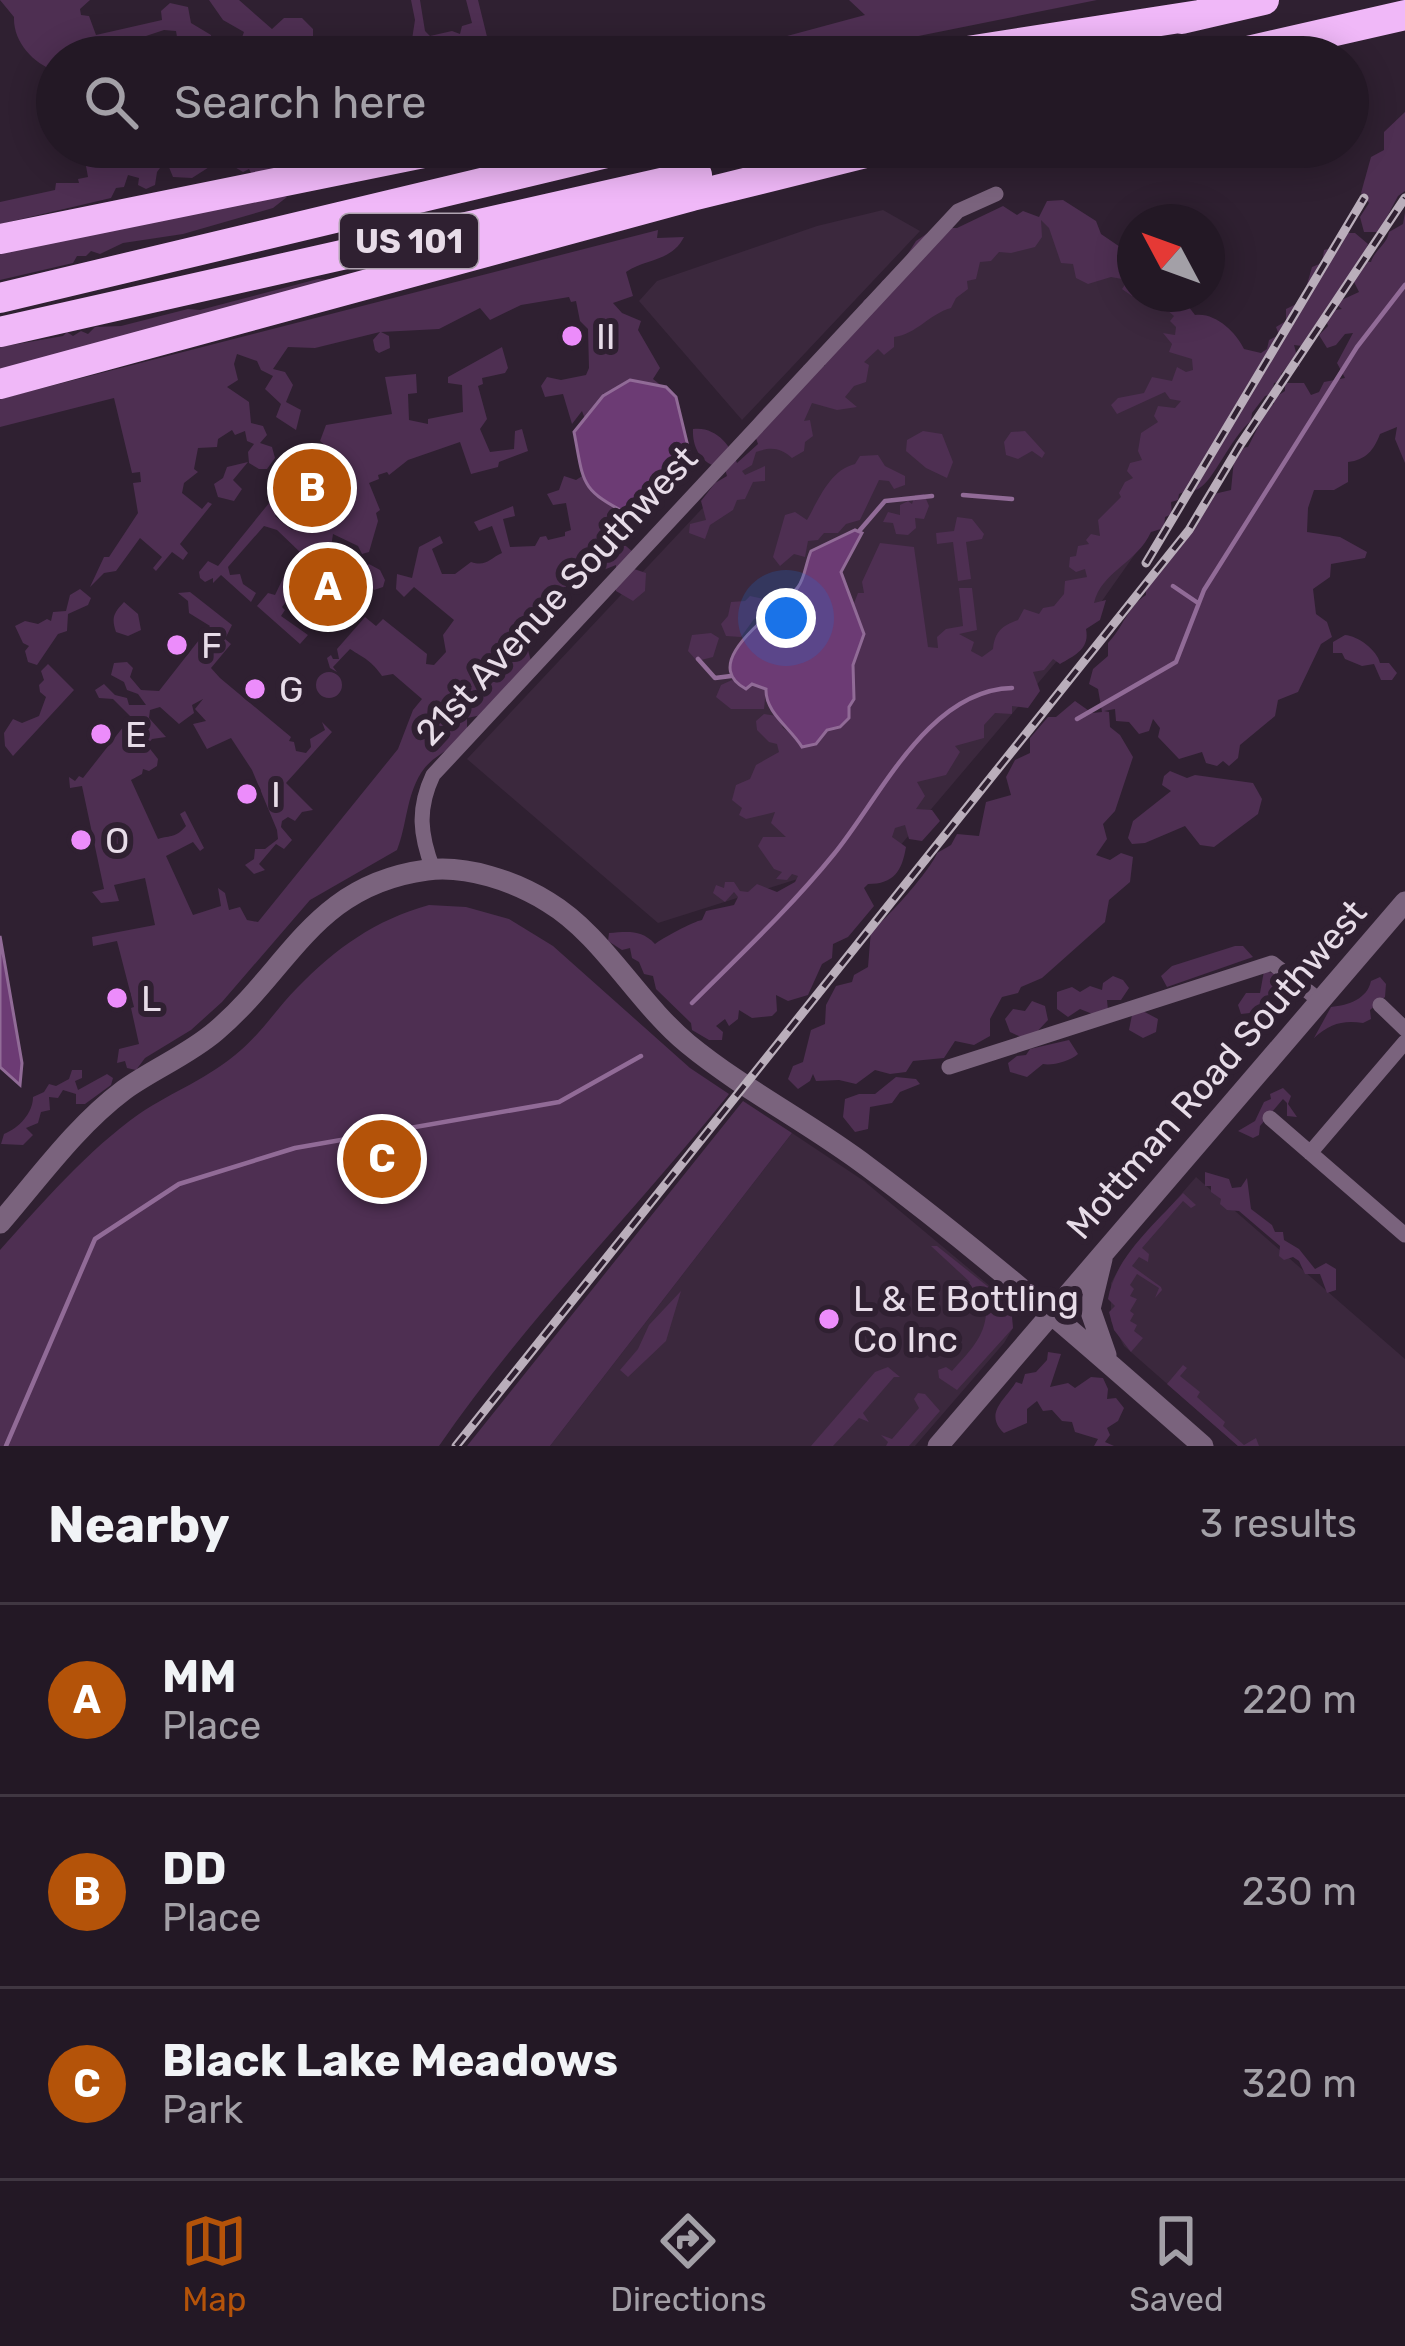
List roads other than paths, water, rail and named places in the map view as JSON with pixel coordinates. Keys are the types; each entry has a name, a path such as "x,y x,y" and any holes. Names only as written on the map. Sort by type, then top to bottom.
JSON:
{"highway":[{"path":"1111,36 1264,0"},
{"path":"1311,36 1405,14"},
{"path":"1064,36 1199,15"},
{"path":"0,239 350,168"},
{"name":"US 101","path":"0,298 544,168"},
{"name":"US 101","path":"0,332 725,168"},
{"path":"0,384 805,168"}],"street":[{"name":"21st Avenue Southwest","path":"434,869 423,842 421,816 423,796 433,775 958,211 996,194"},
{"path":"0,1223 103,1108 214,1033 328,910 371,886 434,869 473,872 549,902 592,939 643,1001 687,1043 864,1164 1050,1312 1203,1446"},
{"name":"Mottman Road Southwest","path":"938,1446 1405,902"},
{"path":"949,1067 1272,963 1319,1000"},
{"path":"1380,1005 1405,1029"},
{"path":"1310,1153 1405,1042"},
{"path":"1270,1118 1405,1235"},
{"path":"1107,1246 1090,1309 1112,1366"}],"waterway":[{"path":"1077,719 1176,662 1204,590 1357,347 1405,285"},
{"path":"963,495 1012,499"},
{"path":"860,530 885,501 932,496"},
{"path":"1173,586 1198,603"},
{"path":"698,659 715,678 731,676"},
{"path":"692,1003 818,874 888,777 931,727 982,693 1012,688"},
{"path":"6,1446 95,1239 179,1184 295,1148 559,1102 641,1056"}],"railway":[{"path":"1146,563 1364,198"},
{"path":"456,1446 1189,530 1240,445 1405,198"}],"place":[{"name":"II","path":"572,336"},
{"name":"DD","path":"312,488"},
{"name":"MM","path":"328,587"},
{"name":"F","path":"177,645"},
{"name":"G","path":"255,689"},
{"name":"E","path":"101,734"},
{"name":"I","path":"247,794"},
{"name":"O","path":"81,840"},
{"name":"L","path":"117,998"},
{"name":"Black Lake Meadows","path":"382,1159"},
{"name":"L & E Bottling Co Inc","path":"829,1319"}]}
